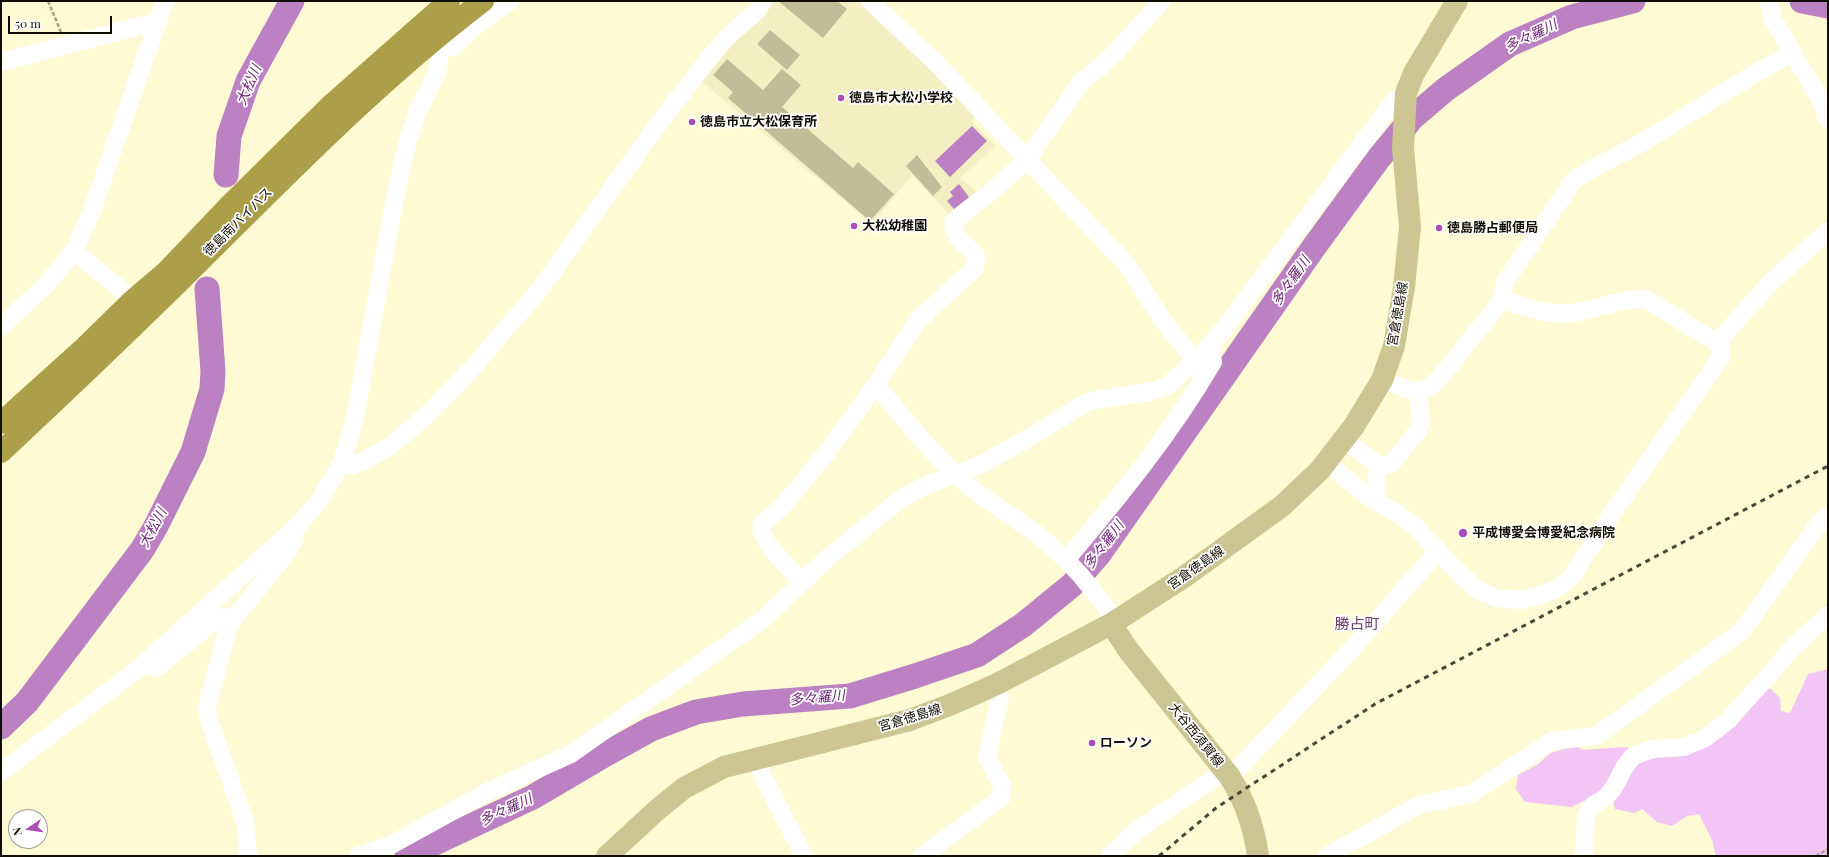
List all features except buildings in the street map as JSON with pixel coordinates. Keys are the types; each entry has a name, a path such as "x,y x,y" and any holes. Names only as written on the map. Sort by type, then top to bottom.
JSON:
{"highway":[{"name":"徳島南バイパス","path":"436,33 449,1"},
{"name":"徳島南バイパス","path":"1,452 139,308 436,33 482,1"},
{"name":"徳島南バイパス","path":"1,423 82,350 139,308"}],"main road":[{"name":"宮倉徳島線","path":"610,855 657,810 684,788 724,767 910,720 952,704 997,684 1111,624 1184,577 1282,506 1326,462 1354,426 1382,380 1394,346 1404,287 1410,227 1403,148 1405,100 1414,73 1457,1"},
{"name":"大谷西須賀線","path":"1111,624 1129,651 1227,774 1239,792 1248,811 1255,836 1258,856"}],"street":[{"path":"1,327 46,285 74,251 90,216 165,1"},
{"path":"436,33 454,47 473,28 510,1"},
{"path":"341,464 351,466 368,459 390,446 428,414 467,374 541,288 659,123 707,61 726,38 757,11 763,1"},
{"path":"870,1 936,63 1026,161 1126,265 1162,319 1195,361"},
{"path":"802,581 781,559 764,537 761,527 762,524 782,507 798,488 876,385 918,320 975,268 976,255 955,234 953,227 954,221 1026,161 1081,82 1107,61 1162,1"},
{"path":"1769,4 1773,19 1824,106 1828,120"},
{"path":"1,62 144,25 156,24"},
{"path":"1,772 138,669 295,528 320,500 341,464 354,423 394,203 407,144 418,111 437,72 440,55 436,33"},
{"path":"1382,380 1412,390 1418,390 1429,388 1438,380 1502,300 1505,282 1573,181 1587,171 1634,148 1764,67 1792,53"},
{"path":"358,856 391,845 489,791 571,754 762,620 830,556 902,498 924,486 982,464 1037,433 1080,406 1095,400 1149,392 1167,386 1195,361 1224,329 1394,101 1405,100"},
{"path":"1717,343 1769,284 1828,231"},
{"path":"74,251 119,288 139,308"},
{"path":"1326,462 1366,495 1416,527 1476,589 1496,598 1522,600 1558,588 1571,578 1611,515 1722,356 1721,349 1717,343 1646,299 1634,298 1571,313 1546,312 1502,300"},
{"path":"1068,563 1120,496 1193,397 1213,362 1210,345"},
{"path":"876,385 932,451 955,474 976,493 1039,535 1068,563 1111,614 1111,624"},
{"path":"1344,439 1378,465 1384,466 1392,462 1419,429 1421,422 1418,390"},
{"path":"1375,500 1378,465"},
{"path":"1327,856 1419,805 1471,794 1552,741 1596,736 1742,631 1820,522 1828,516"},
{"path":"248,856 245,821 209,720 207,708 224,642 233,620 287,553 294,540 295,528"},
{"path":"1110,856 1137,830 1227,774 1350,651 1438,551"},
{"path":"1584,856 1586,816 1593,805 1605,798 1613,789 1624,768 1633,756 1653,749 1684,747 1705,738 1726,722 1779,664 1788,652 1828,616"},
{"path":"138,669 149,670 159,666 217,618 225,617 233,620"},
{"path":"922,856 1001,798 1002,786 987,757 1000,697 997,684"},
{"path":"756,758 764,778 804,856"}],"path":[{"path":"48,1 66,45"},
{"path":"1816,856 1828,849"}],"shaded area":[{"name":"徳島市大松小学校","path":"767,1 858,1 902,39 976,114 972,122 996,146 960,178 980,195 954,215 948,213 912,175 872,224 702,82 741,33 760,21"},
{"path":"972,126 987,141 950,177 935,161"},
{"path":"959,184 969,197 954,209 947,201 953,196 950,192"},
{"path":"1828,669 1828,856 1716,856 1712,840 1699,814 1687,816 1672,826 1657,822 1642,809 1634,813 1615,809 1612,797 1588,799 1572,807 1525,802 1516,789 1518,775 1537,765 1551,753 1577,745 1582,750 1624,747 1649,752 1721,727 1735,727 1759,696 1770,688 1780,698 1781,711 1790,713 1808,674"}],"waterway":[{"name":"大松川","path":"226,175 229,136 248,81 292,1"},
{"name":"多々羅川","path":"407,856 533,797 651,729 696,712 743,704 850,696 977,655 1023,625 1072,585 1099,554 1314,247 1379,158 1412,118 1446,89 1510,44 1572,17 1633,1"},
{"name":"多々羅川","path":"1802,1 1828,6"},
{"name":"大松川","path":"1,727 27,702 142,550 155,528 193,452 212,389 213,371 207,289"}],"railway":[{"path":"1159,856 1216,808 1375,704 1828,466"}],"place":[{"name":"徳島市大松小学校","path":"841,98"},
{"name":"徳島市立大松保育所","path":"692,122"},
{"name":"大松幼稚園","path":"854,226"},
{"name":"徳島勝占郵便局","path":"1439,228"},
{"name":"平成博愛会博愛紀念病院","path":"1463,533"},
{"name":"ローソン","path":"1092,743"}],"district":[{"name":"勝占町","path":"1357,624"}]}
